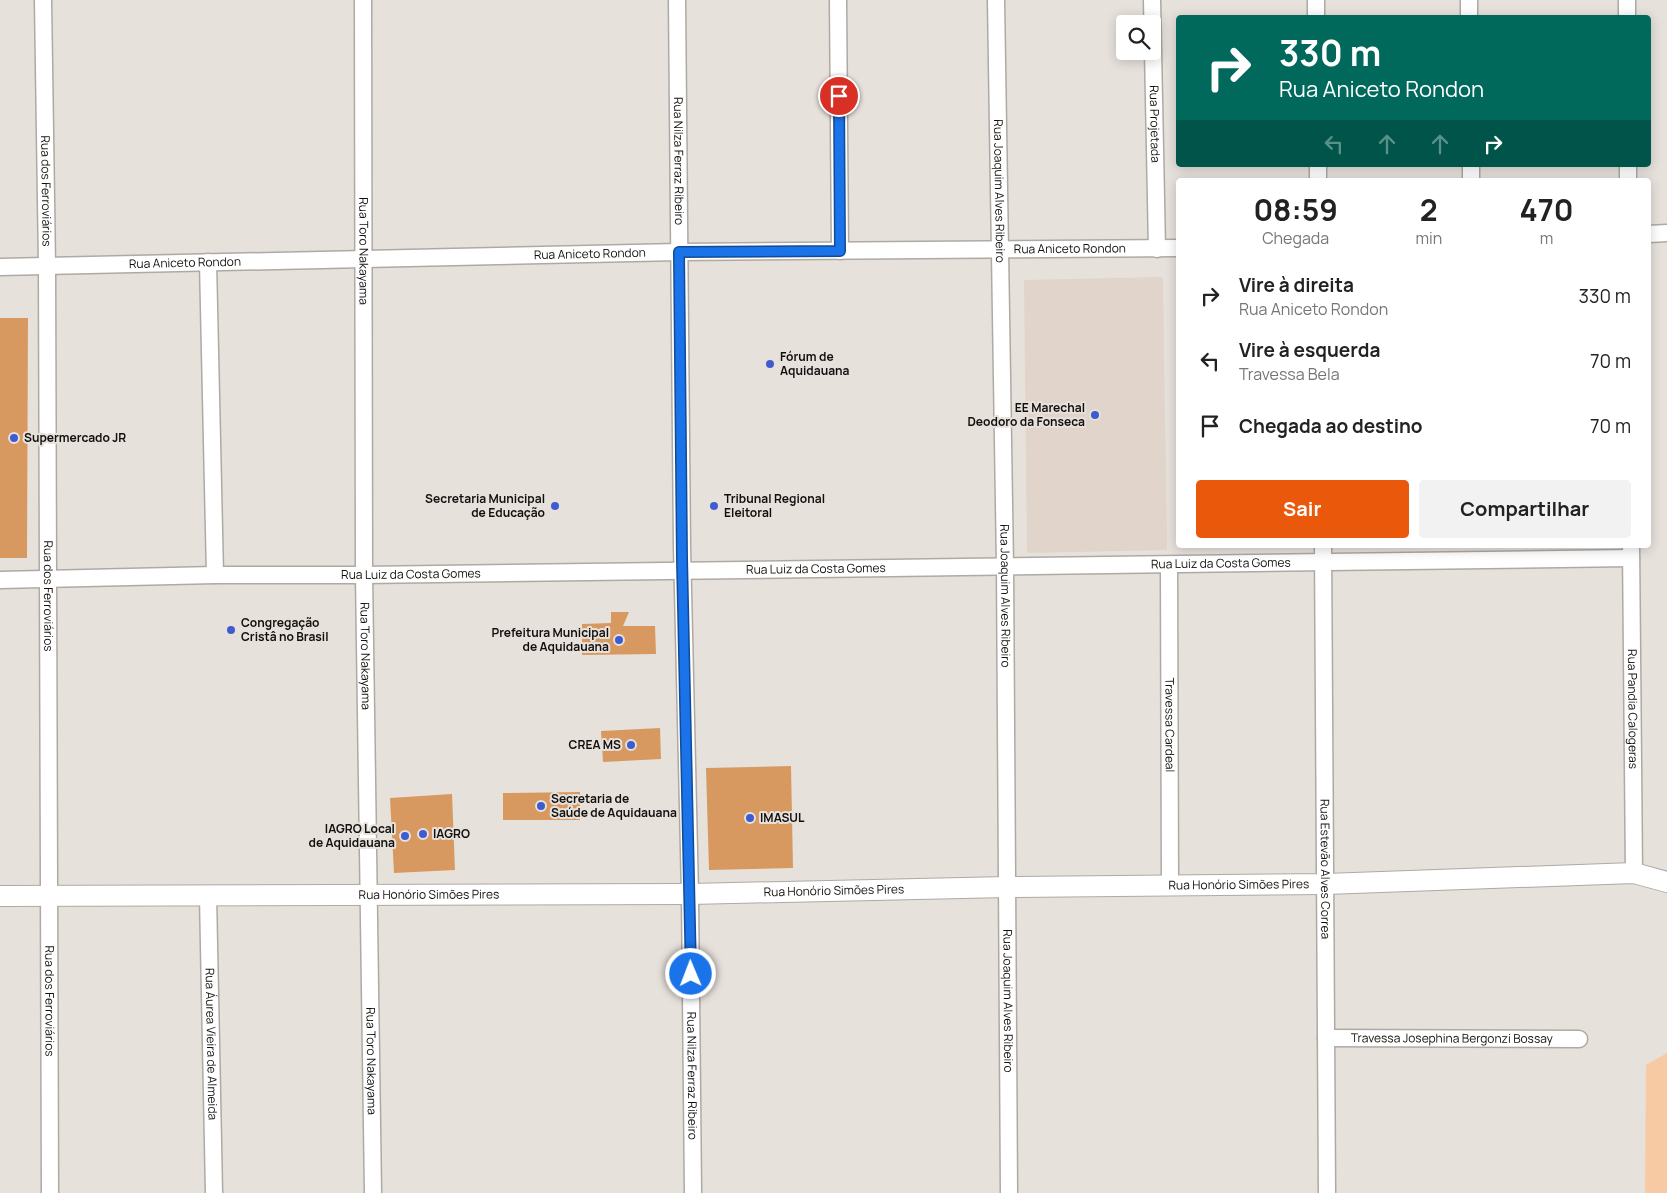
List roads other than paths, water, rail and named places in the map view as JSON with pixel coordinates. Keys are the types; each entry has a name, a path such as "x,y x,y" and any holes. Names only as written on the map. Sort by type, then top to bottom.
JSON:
{"main road":[{"name":"Rua Honório Simões Pires","path":"0,896 690,894 1007,887 1326,884 1634,872 1667,882"}],"street":[{"name":"Rua dos Ferroviários","path":"43,0 49,579 50,1193"},
{"name":"Rua Toro Nakayama","path":"363,0 364,575 373,1193"},
{"name":"Rua Nilza Ferraz Ribeiro","path":"677,0 682,571 690,894 693,1193"},
{"path":"838,0 840,251"},
{"name":"Rua Joaquim Alves Ribeiro","path":"996,0 1005,567 1009,1193"},
{"name":"Rua Projetada","path":"1152,0 1157,249"},
{"path":"1316,0 1316,15"},
{"path":"1469,0 1469,15"},
{"path":"1627,0 1627,15"},
{"path":"1651,234 1667,233"},
{"name":"Rua Aniceto Rondon","path":"0,267 679,252 1176,248"},
{"path":"208,262 215,575"},
{"name":"Rua Estevão Alves Correa","path":"1323,548 1327,1193"},
{"name":"Rua Luiz da Costa Gomes","path":"0,580 215,575 364,575 1169,565 1323,562 1474,553 1631,552"},
{"name":"Rua Pandia Calogeras","path":"1631,552 1634,872"},
{"name":"Travessa Cardeal","path":"1169,565 1170,886"},
{"name":"Rua Áurea Vieira de Almeida","path":"208,895 214,1193"},
{"name":"Travessa Josephina Bergonzi Bossay","path":"1326,1038 1579,1039"}],"place":[{"name":"Fórum de Aquidauana","path":"770,364"},
{"name":"EE Marechal Deodoro da Fonseca","path":"1095,415"},
{"name":"Supermercado JR","path":"14,438"},
{"name":"Secretaria Municipal de Educação","path":"555,506"},
{"name":"Tribunal Regional Eleitoral","path":"714,506"},
{"name":"Congregação Cristâ no Brasil","path":"231,630"},
{"name":"Prefeitura Municipal de Aquidauana","path":"619,640"},
{"name":"CREA MS","path":"631,745"},
{"name":"Secretaria de Saúde de Aquidauana","path":"541,806"},
{"name":"IMASUL","path":"750,818"},
{"name":"IAGRO","path":"423,834"},
{"name":"IAGRO Local de Aquidauana","path":"405,836"}]}
